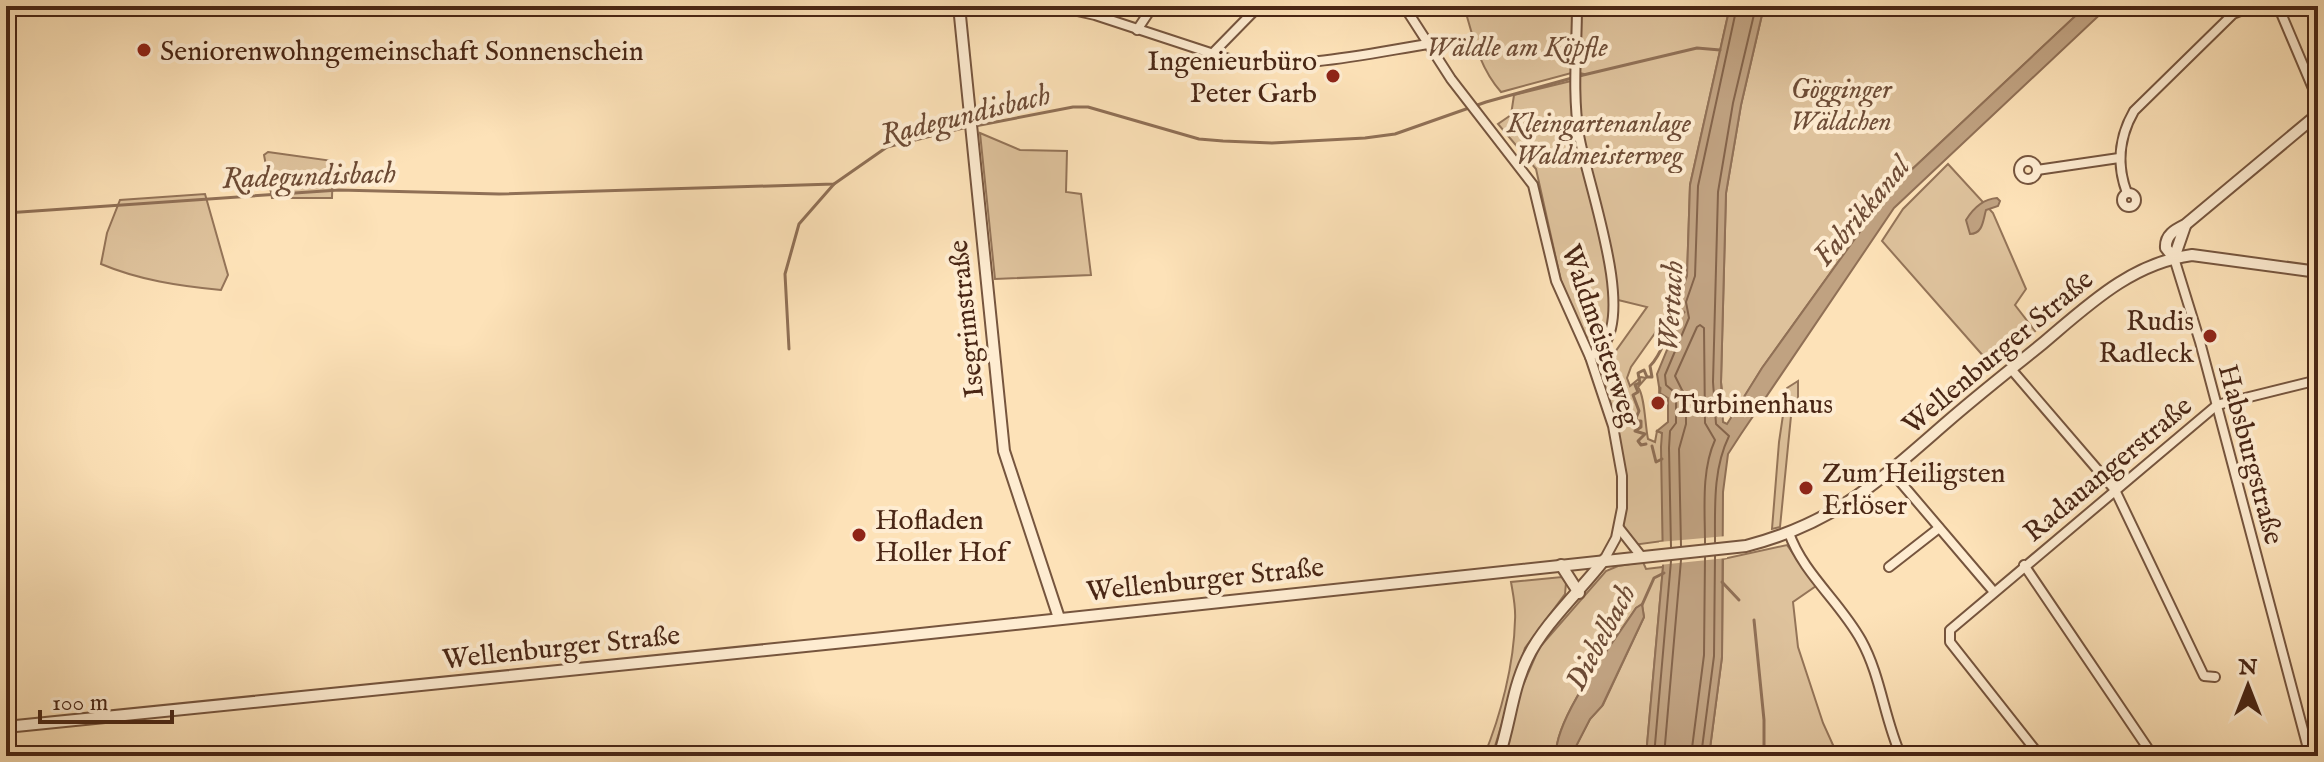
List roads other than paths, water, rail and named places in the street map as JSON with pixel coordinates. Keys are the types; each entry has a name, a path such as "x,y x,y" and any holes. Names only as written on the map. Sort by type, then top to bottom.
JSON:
{"street":[{"name":"Isegrimstraße","path":"959,6 1004,451 1059,618"},
{"path":"1055,6 1095,15 1238,62 1291,64 1428,44"},
{"path":"1137,30 1153,6"},
{"path":"1212,54 1259,6"},
{"name":"Waldmeisterweg","path":"1404,6 1468,102 1533,185 1556,281 1590,357 1613,426 1622,476 1619,528 1612,549 1604,560"},
{"path":"1577,6 1578,134 1603,234 1614,299 1610,330 1604,344 1590,357"},
{"path":"2127,193 2119,158 2125,128 2134,111 2233,14 2253,6"},
{"path":"2278,6 2318,107"},
{"path":"2174,258 2185,225 2318,114"},
{"path":"2037,170 2119,158"},
{"name":"Wellenburger Straße","path":"6,727 1735,547 1789,533 1844,507 2109,289 2139,271 2174,258 2206,256 2318,272"},
{"name":"Habsburgstraße","path":"2174,258 2217,405 2310,756"},
{"path":"2011,369 2115,490 2204,676 2215,677"},
{"name":"Radauangerstraße","path":"2040,756 1950,642 1953,626 2217,405 2318,380"},
{"path":"1891,471 1994,592"},
{"path":"1619,528 1641,556"},
{"path":"1889,567 1939,528"},
{"path":"1789,533 1796,552 1851,623 1862,643 1876,676 1901,756"},
{"path":"1499,756 1515,692 1528,658 1604,560"},
{"path":"1561,565 1579,593"},
{"path":"2024,565 2151,755"}],"water":[{"path":"1730,6 1764,6 1741,105 1726,193 1721,382 1723,422 1727,424 1762,368 1890,190 2086,6 2109,6 1894,208 1728,454 1723,492 1722,657 1709,756 1646,756 1663,567 1662,433 1657,431 1668,422 1668,398 1660,393 1657,374 1681,316 1677,302 1687,276 1690,185"},
{"path":"1997,198 2000,201 1998,206 1986,210 1978,232 1970,234 1966,220 1969,215 1983,202"},
{"path":"1642,604 1644,617 1602,706 1590,719 1571,756 1556,756 1558,740 1575,701 1600,660"}],"waterway":[{"name":"Radegundisbach","path":"1579,76 1697,48 1720,50"},
{"name":"Radegundisbach","path":"975,126 1073,107 1088,107 1199,139 1272,143 1365,138 1395,134 1486,102 1572,78"},
{"name":"Radegundisbach","path":"6,213 339,190 499,194 834,184 887,147 967,127"},
{"path":"789,349 785,274 799,224 834,184"},
{"name":"Wertach","path":"1646,444 1641,445 1638,441 1645,434 1635,431 1641,427 1641,421 1636,418 1639,411 1633,395 1638,392 1635,385 1640,383 1638,373 1644,370 1647,377 1652,377 1650,366 1678,317 1684,312"},
{"path":"1659,401 1660,388"},
{"path":"1652,446 1656,462 1662,459"},
{"name":"Diebelbach","path":"1642,605 1654,578 1664,573"},
{"path":"1722,582 1739,600"},
{"path":"1754,620 1764,720 1764,756"}],"place":[{"name":"Seniorenwohngemeinschaft Sonnenschein","path":"144,50"},
{"name":"Ingenieurbüro Peter Garb","path":"1333,76"},
{"name":"Rudis Radleck","path":"2210,336"},
{"name":"Turbinenhaus","path":"1658,403"},
{"name":"Zum Heiligsten Erlöser","path":"1806,488"},
{"name":"Hofladen Holler Hof","path":"859,535"}],"park label":[{"name":"Wäldle am Köpfle","path":"1517,46"},
{"name":"Gögginger Wäldchen","path":"1841,104"},
{"name":"Kleingartenanlage Waldmeisterweg","path":"1599,138"}],"water label":[{"name":"Fabrikkanal","path":"1861,211"}]}
